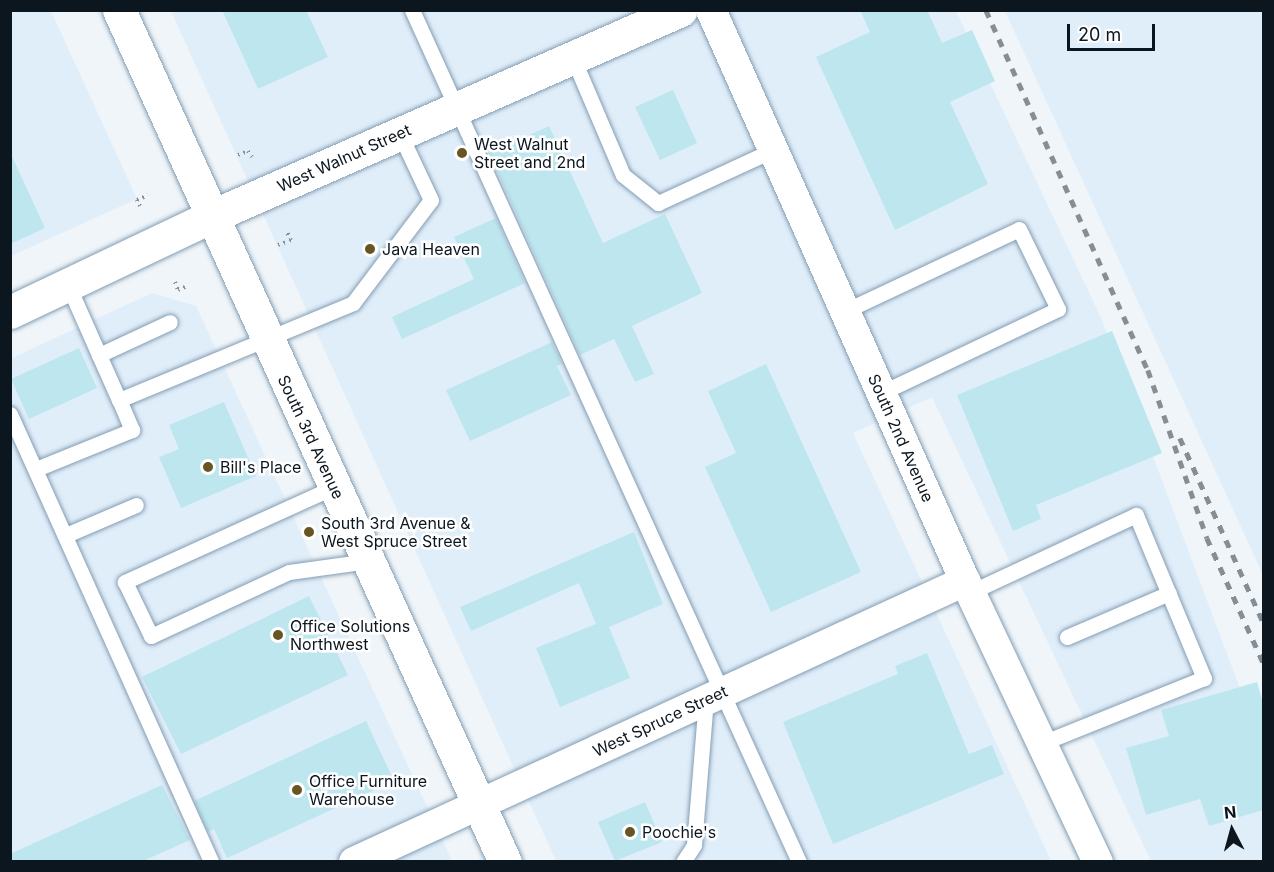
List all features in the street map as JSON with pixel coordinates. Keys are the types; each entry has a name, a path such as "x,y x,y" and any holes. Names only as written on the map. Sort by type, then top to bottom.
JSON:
{"street":[{"name":"South 3rd Avenue","path":"119,10 210,217 505,861"},
{"name":"West Walnut Street","path":"10,312 210,217 681,10"},
{"name":"South 2nd Avenue","path":"711,10 968,587 1098,861"},
{"name":"West Spruce Street","path":"354,861 714,696 968,587"}],"lane":[{"path":"412,10 714,696 799,861"},
{"path":"573,58 623,175 658,203 773,150"},
{"path":"119,400 265,337 353,303 431,200 400,134"},
{"path":"845,311 1019,229 1058,309 881,393"},
{"path":"36,469 132,430 68,285"},
{"path":"99,355 170,322"},
{"path":"10,414 211,861"},
{"path":"334,487 125,582 151,636 289,572 368,561"},
{"path":"66,536 136,505"},
{"path":"968,587 1136,515 1204,678 1042,743"},
{"path":"1067,637 1169,593"},
{"path":"683,861 694,845 714,696"}],"path":[{"path":"238,155 248,151 252,157"},
{"path":"141,206 137,200 148,195"},
{"path":"278,245 291,240 286,230"},
{"path":"175,282 178,290 187,286"}],"shaded area":[{"path":"10,11 51,11 137,199 11,256"},
{"path":"171,11 956,11 1102,320 1263,750 1263,861 1151,861 932,397 853,433 1051,861 556,861"},
{"path":"1005,11 1263,11 1263,575"},
{"path":"152,293 196,306 452,861 11,861 10,359"}],"building":[{"path":"222,10 306,10 328,57 258,89"},
{"path":"860,10 927,10 942,43 972,30 995,81 950,102 988,184 895,230 816,57 870,32"},
{"path":"673,90 697,143 660,160 635,107"},
{"path":"549,126 603,243 665,214 702,293 632,326 654,374 635,382 614,339 580,355 489,153"},
{"path":"10,152 45,228 10,244"},
{"path":"496,218 525,283 402,339 392,317 474,279 454,237"},
{"path":"1112,331 1162,453 1036,505 1041,519 1013,531 957,395"},
{"path":"552,342 562,364 557,366 571,395 470,441 446,390"},
{"path":"79,348 97,388 29,419 11,379"},
{"path":"766,364 861,572 771,612 705,467 736,453 708,391"},
{"name":"Bill's Place","path":"224,402 256,476 181,508 159,457 179,449 169,425"},
{"path":"634,532 663,604 609,627 630,678 560,707 536,648 596,624 579,583 471,631 460,607"},
{"name":"Office Solutions Northwest","path":"309,596 348,675 181,754 142,677"},
{"path":"927,653 969,754 992,745 1004,774 833,844 783,722 898,674 895,666"},
{"path":"1257,682 1263,703 1263,810 1209,826 1200,799 1146,815 1126,748 1169,736 1161,710"},
{"name":"Office Furniture Warehouse","path":"366,721 394,781 227,858 214,829 208,832 194,801"},
{"path":"162,785 190,840 143,861 10,861 10,854"},
{"name":"Poochie's","path":"645,802 662,842 615,861 598,822"}],"railway":[{"path":"986,10 1148,370 1207,538 1264,664"},
{"path":"1180,438 1264,624"}],"place":[{"name":"West Walnut Street and 2nd","path":"462,153"},
{"name":"Java Heaven","path":"370,249"},
{"name":"Bill's Place","path":"208,467"},
{"name":"South 3rd Avenue & West Spruce Street","path":"309,532"},
{"name":"Office Solutions Northwest","path":"278,635"},
{"name":"Office Furniture Warehouse","path":"297,790"},
{"name":"Poochie's","path":"630,832"}]}
